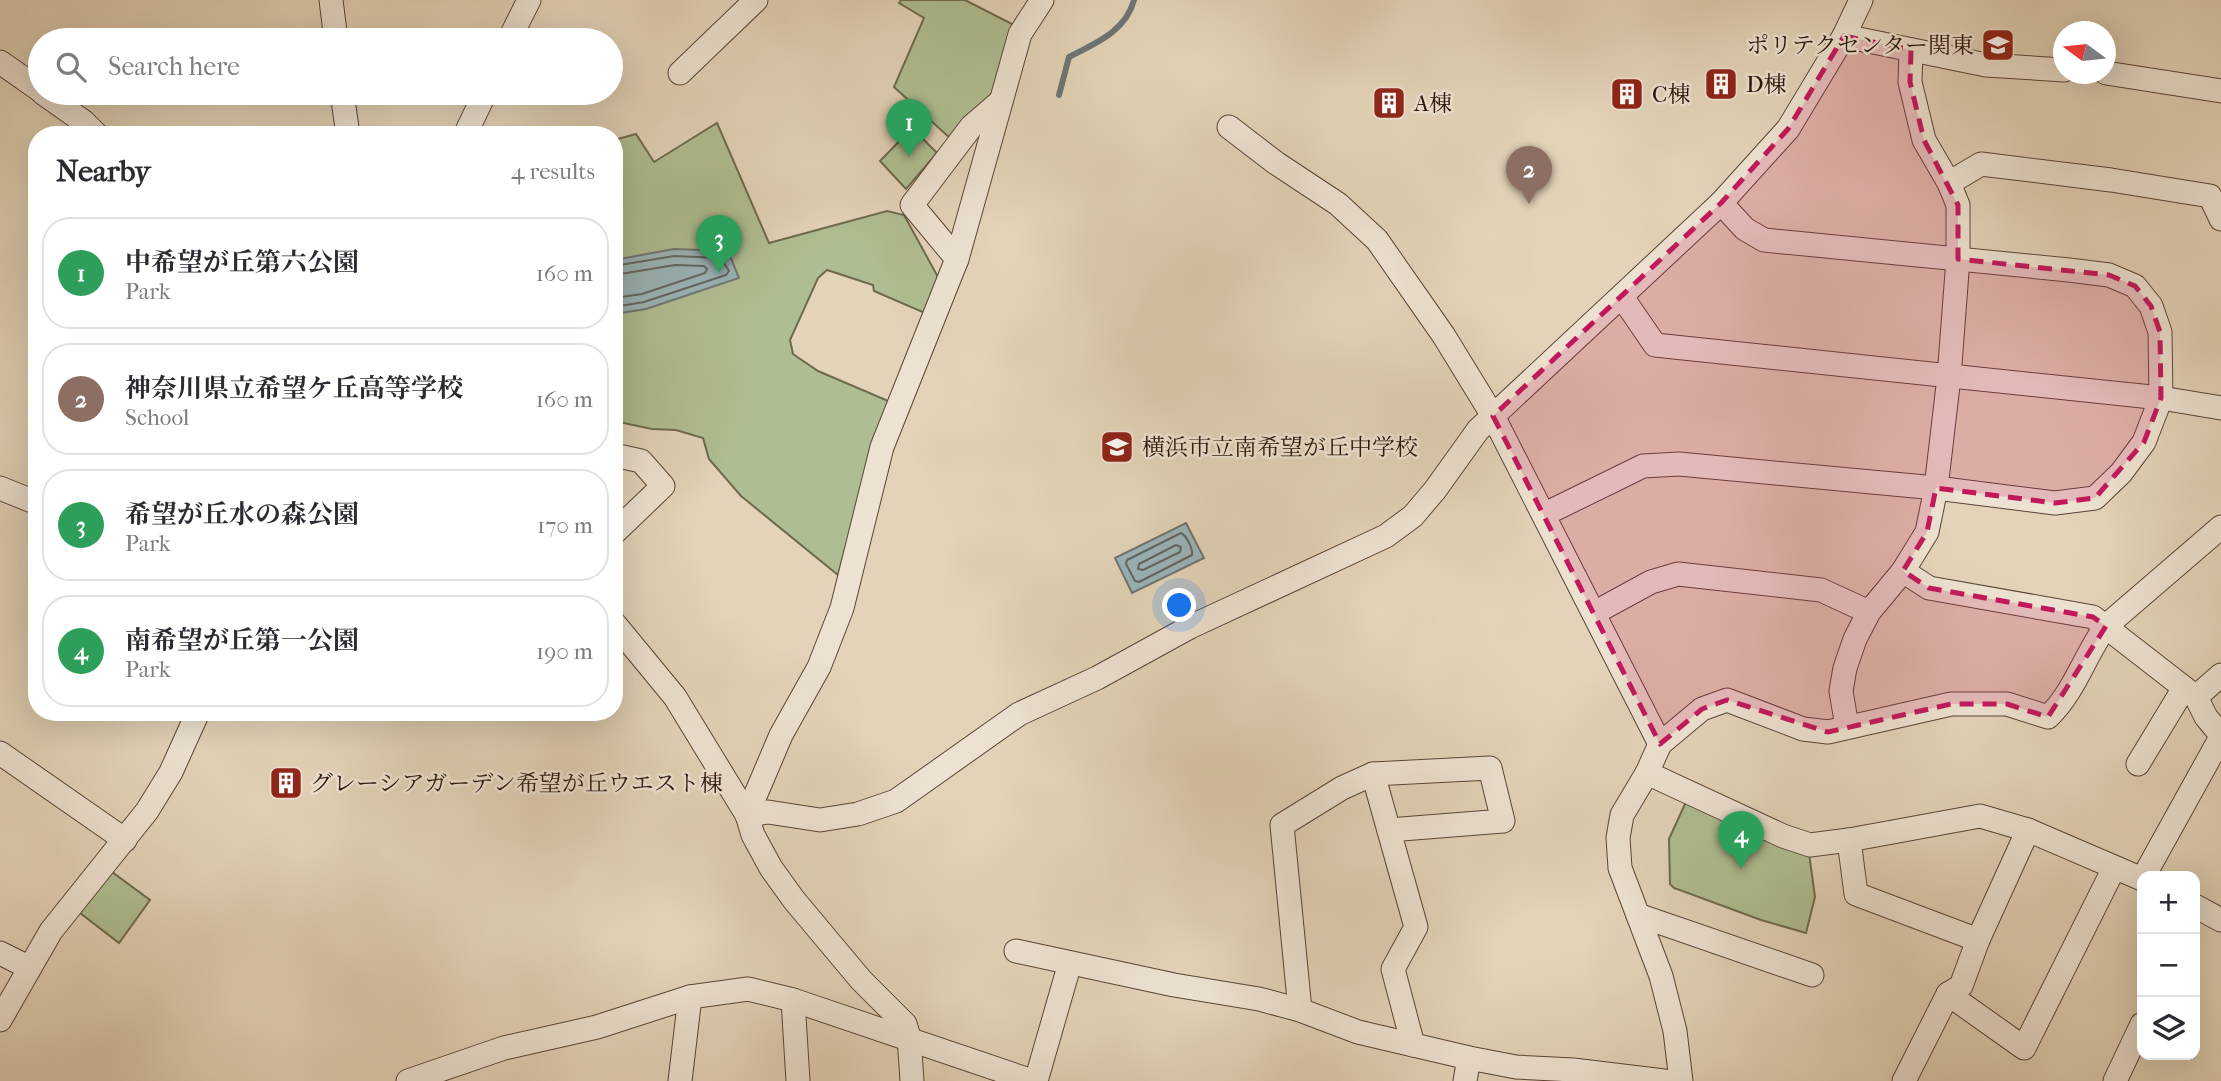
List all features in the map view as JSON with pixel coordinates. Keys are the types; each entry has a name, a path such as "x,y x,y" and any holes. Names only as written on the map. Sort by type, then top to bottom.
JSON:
{"street":[{"path":"331,0 334,28"},
{"path":"515,28 529,0"},
{"path":"680,73 756,0"},
{"path":"747,815 781,735 819,667 842,608 882,447 957,259 1020,34 1042,0"},
{"path":"747,815 768,812 820,820 858,814 896,801 1019,714 1097,678 1190,627 1386,536 1413,516 1478,430 1721,203 1788,129 1844,36 1861,0"},
{"path":"1844,36 1986,65 2053,69"},
{"path":"1847,727 1841,691 1854,639 1869,612 1903,571 1927,532 1936,488 1950,377 1958,259 1958,205 1949,183 1924,140 1910,82 1912,50"},
{"path":"0,62 28,82"},
{"path":"2116,75 2221,91"},
{"path":"957,259 912,205 971,127 1001,101"},
{"path":"60,105 88,126"},
{"path":"344,105 347,126"},
{"path":"470,126 480,105"},
{"path":"1229,127 1276,163 1338,204 1377,240 1444,335 1493,416 1545,514 1660,744"},
{"path":"1949,183 1981,164 2111,180 2210,196 2221,219"},
{"path":"1545,514 1643,466 1679,464 1936,488 2055,503 2095,498 2121,473 2144,442 2161,398 2160,332 2151,306 2135,286 2109,275 1764,240 1745,229 1721,203"},
{"path":"1622,297 1655,345 2161,398 2221,408"},
{"path":"623,457 641,461 663,486 623,524"},
{"path":"0,488 28,499"},
{"path":"1681,1081 1675,1031 1661,976 1620,868 1618,838 1622,815 1647,773 1660,744 1702,709 1727,700 1803,729 1828,732 1951,704 2007,704 2048,717 2059,706 2094,642 2106,626 2221,527"},
{"path":"1903,571 1929,588 2093,617 2190,693 2221,736 2147,871"},
{"path":"1594,613 1651,582 1678,574 1821,590 1869,612"},
{"path":"623,634 675,697 747,815 753,835 765,857 794,900 861,980 905,1024 909,1037 912,1081"},
{"path":"2138,764 2190,693 2221,675"},
{"path":"0,1020 51,931 147,811 171,772 194,721"},
{"path":"0,753 125,840"},
{"path":"1300,1010 1282,825 1342,788 1373,774 1490,768 1503,821 1389,830"},
{"path":"1647,773 1810,845 1980,816 2028,830 2137,876"},
{"path":"1373,774 1416,927 1394,969 1413,1045"},
{"path":"1903,1081 1948,994 1961,986 1978,940 2028,830"},
{"path":"1849,840 1856,894 1978,940"},
{"path":"1948,994 2024,1048 2114,868"},
{"path":"2200,910 2221,920"},
{"path":"1638,915 1812,975"},
{"path":"1016,951 1174,985 1259,999 1300,1010 1358,1032 1413,1045 1467,1070 1516,1067 1573,1070 1664,1081"},
{"path":"0,953 28,967"},
{"path":"408,1081 504,1048 597,1027 690,997 748,989 793,1000 909,1037 1034,1081 1070,963"},
{"path":"680,1081 690,997"},
{"path":"793,1000 799,1081"},
{"path":"2115,1081 2137,1035"}],"highlighted area":[{"path":"1844,36 1911,50 1910,82 1924,140 1958,205 1958,259 2109,275 2135,286 2151,306 2160,332 2161,398 2144,442 2095,498 2055,503 1936,488 1927,532 1903,571 1929,588 2093,617 2106,626 2048,717 2007,704 1951,704 1828,732 1727,700 1702,709 1660,744 1493,416 1721,203 1788,129"}],"green space":[{"path":"901,0 965,0 1014,25 988,108 952,140 894,87 924,18 899,3"},
{"path":"717,123 769,243 887,211 904,215 938,277 927,314 874,291 873,285 827,270 818,278 790,340 793,354 818,371 893,403 866,472 838,575 741,496 709,459 703,438 676,430 652,429 623,423 623,138 636,134 654,162"},
{"path":"912,128 937,153 906,189 880,161"},
{"path":"1689,801 1809,853 1815,897 1806,933 1761,920 1674,888 1670,884 1669,839 1685,804"},
{"path":"108,869 150,900 119,943 75,909"}],"water":[{"path":"674,249 728,251 739,278 646,309 623,313 623,258"},
{"path":"1186,523 1204,558 1132,593 1115,558"}],"waterway":[{"path":"1059,95 1069,57 1117,28 1130,11 1134,0"}],"place":[{"name":"ポリテクセンター関東","path":"1998,45"},
{"name":"D棟","path":"1721,84"},
{"name":"C棟","path":"1627,94"},
{"name":"A棟","path":"1389,103"},
{"name":"中希望が丘第六公園","path":"909,157"},
{"name":"神奈川県立希望ケ丘高等学校","path":"1529,204"},
{"name":"希望が丘水の森公園","path":"719,273"},
{"name":"横浜市立南希望が丘中学校","path":"1117,447"},
{"name":"グレーシアガーデン希望が丘ウエスト棟","path":"286,783"},
{"name":"南希望が丘第一公園","path":"1741,869"}]}
